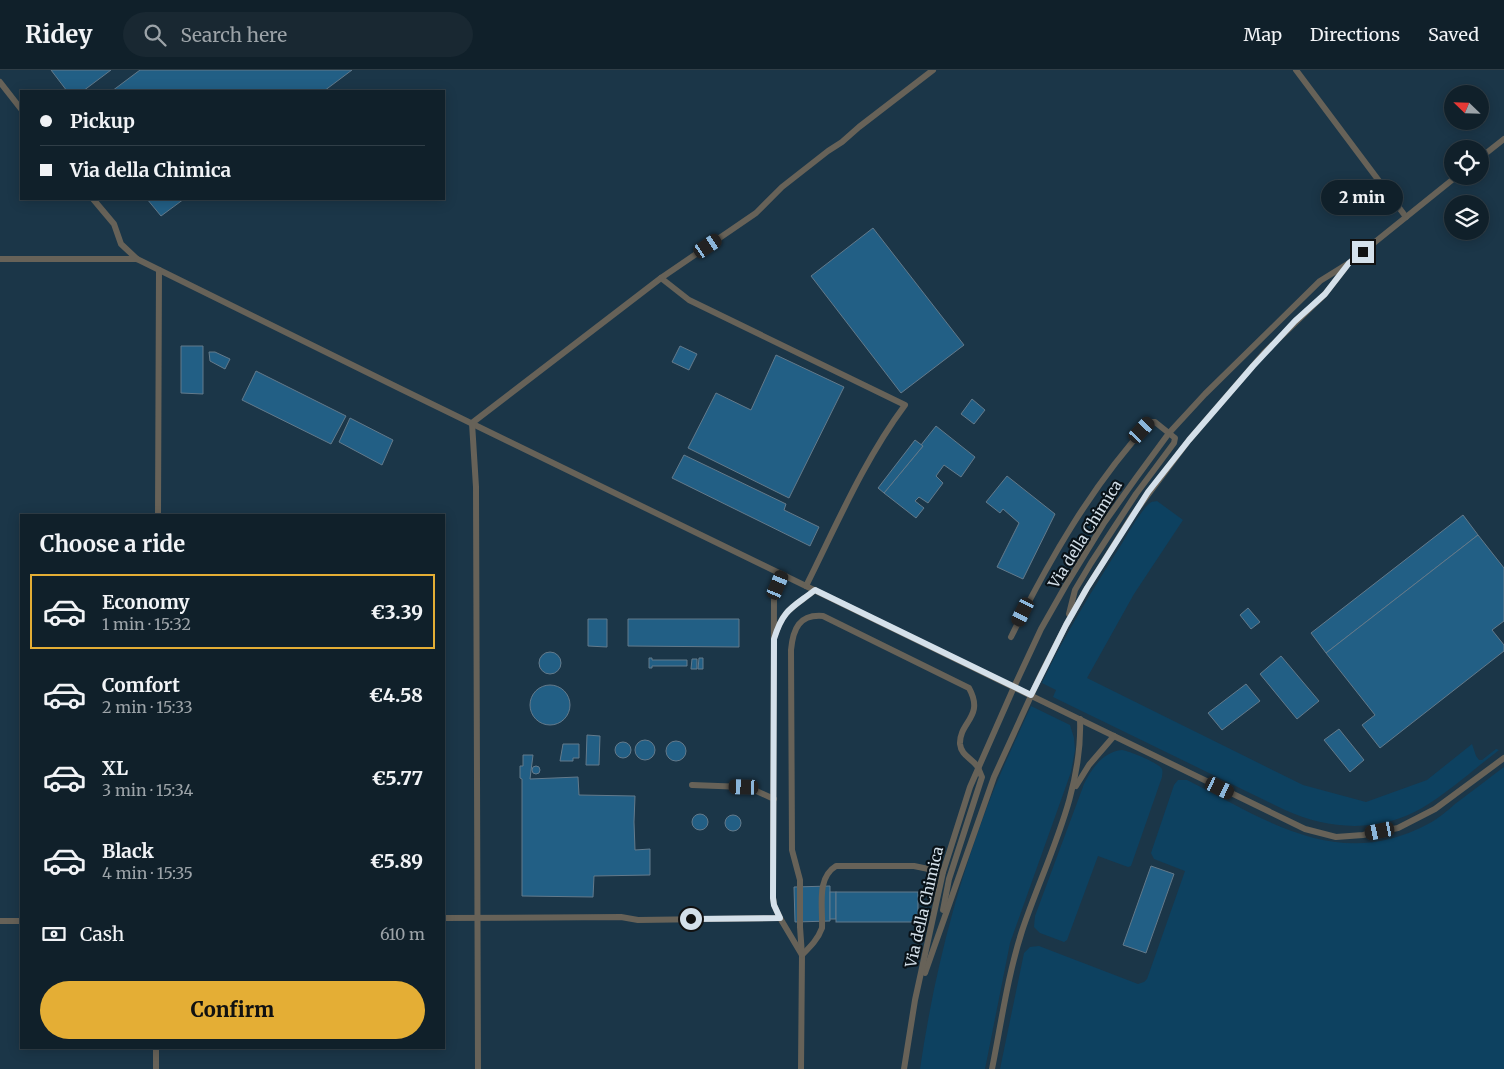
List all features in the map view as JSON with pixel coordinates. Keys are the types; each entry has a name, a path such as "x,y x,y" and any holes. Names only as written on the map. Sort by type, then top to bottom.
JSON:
{"lane":[{"path":"472,423 661,278 756,213 782,187 933,70"},
{"path":"1296,70 1406,217"},
{"path":"0,82 20,108"},
{"path":"1489,151 1504,139"},
{"name":"Via della Chimica","path":"904,1069 915,1000 943,872 970,787 1014,687 1066,585 1121,499 1169,434 1204,394 1320,281 1349,263 1446,185"},
{"path":"94,200 114,224 121,244 137,258 160,270 1305,829 1336,837 1363,835 1398,828 1435,810 1504,758"},
{"path":"0,259 137,258"},
{"name":"Via della Chimica","path":"915,1000 984,800 1031,695 1066,625 1132,516 1184,446 1264,353 1325,294 1349,263"},
{"path":"158,514 160,270"},
{"path":"661,278 689,300 905,405 884,434 871,457 806,586"},
{"path":"1011,637 1064,538 1116,462 1150,422 1155,422 1175,438 1174,443 1126,509 1082,577 1075,590 1066,625"},
{"path":"472,423 476,487 478,1069"},
{"path":"782,575 774,596 773,898 780,918 802,955"},
{"path":"774,639 779,623 785,614 793,605 815,590"},
{"path":"801,1069 802,955 800,880 792,850 791,650 794,634 801,621 808,617 823,616 969,688 975,702 974,710 960,742 962,752 976,764 982,777 949,880 937,935"},
{"path":"992,1069 1021,932 1073,791 1080,754 1080,719"},
{"path":"1073,791 1090,765 1114,736"},
{"path":"692,785 744,787 774,800"},
{"path":"802,955 818,939 820,934 822,928 823,881 830,870 836,866 914,866 943,872"},
{"path":"445,918 621,917 638,920 780,918"},
{"path":"0,921 20,921"},
{"path":"156,1049 156,1069"}],"shaded area":[{"path":"0,70 1504,70 1504,1069 0,1069"},
{"path":"1157,501 1183,520 1134,594 1087,678 1303,785 1366,802 1427,780 1472,744 1479,760 1482,760 1496,749 1499,750 1442,795 1406,816 1389,822 1371,825 1336,825 1302,817 1285,810 1053,697 1056,690 1042,683 1060,647 1138,517 1146,506"},
{"path":"1031,706 1070,725 1075,750 1071,772 1010,943 985,1069 920,1069 931,1002 955,903 975,839 992,794"},
{"path":"1122,750 1137,755 1160,767 1162,769 1162,777 1131,866 1128,867 1098,856 1067,940 1064,942 1040,933 1034,927 1035,916 1084,784 1091,772 1104,757 1115,751"},
{"path":"1504,767 1504,1069 1000,1069 1024,953 1030,947 1039,946 1138,984 1147,979 1185,871 1154,859 1151,853 1174,785 1178,780 1187,780 1245,810 1304,835 1333,842 1364,843 1395,838 1432,822"}],"building":[{"path":"51,70 111,70 84,90 66,90"},
{"path":"140,70 352,70 325,90 113,90"},
{"path":"148,200 183,200 161,216"},
{"path":"873,228 964,345 901,393 811,276"},
{"path":"181,346 203,346 203,394 181,393"},
{"path":"680,346 697,354 689,370 672,362"},
{"path":"209,352 215,352 230,359 225,369 210,361"},
{"path":"776,355 844,387 789,498 688,448 716,393 751,410"},
{"path":"256,371 346,416 331,444 242,400"},
{"path":"972,399 985,410 974,424 961,414"},
{"path":"350,418 393,440 382,465 339,442"},
{"path":"936,426 975,457 961,477 944,465 936,476 943,483 928,503 919,497 915,501 924,508 916,518 884,493 923,446 921,445"},
{"path":"915,440 923,446 884,493 878,488"},
{"path":"684,455 786,504 784,510 819,527 810,546 672,478"},
{"path":"1007,476 1055,514 1023,579 997,567 1019,523 1003,509 1000,513 986,502"},
{"path":"1463,515 1478,535 1326,653 1311,633"},
{"path":"1478,535 1504,568 1504,621 1492,630 1504,645 1504,651 1380,748 1362,725 1375,715 1326,653"},
{"path":"1248,608 1260,622 1251,629 1240,615"},
{"path":"588,619 607,619 607,647 588,646"},
{"path":"628,619 739,619 739,647 628,646"},
{"path":"550,652 558,655 561,663 558,671 550,674 542,671 539,663 542,655"},
{"path":"1281,656 1319,701 1297,719 1260,674"},
{"path":"649,658 652,658 652,660 687,660 687,666 652,666 652,668 649,668"},
{"path":"699,658 703,658 703,669 698,669"},
{"path":"692,659 697,659 697,669 691,669"},
{"path":"1246,684 1260,701 1222,730 1208,713"},
{"path":"550,685 564,691 570,705 564,719 550,725 536,719 530,705 536,691"},
{"path":"1339,729 1364,760 1350,772 1324,740"},
{"path":"587,735 600,736 599,765 586,765"},
{"path":"645,740 652,743 655,750 652,757 645,760 638,757 635,750 638,743"},
{"path":"672,741 680,741 686,747 686,755 680,761 672,761 666,755 666,747"},
{"path":"620,742 626,742 631,747 629,756 620,758 615,753 615,747"},
{"path":"563,744 579,744 579,758 573,758 573,761 560,761"},
{"path":"523,755 533,755 530,779 578,777 579,795 635,796 635,850 650,849 650,875 594,876 593,897 522,896 522,779 520,778 520,766 523,766"},
{"path":"536,766 540,770 536,774 532,770"},
{"path":"697,814 703,814 708,819 706,828 697,830 692,825 692,819"},
{"path":"730,815 736,815 741,820 739,829 730,831 725,826 725,820"},
{"path":"1151,866 1174,874 1146,953 1123,945"},
{"path":"830,886 830,921 795,922 794,887"},
{"path":"830,892 836,892 836,919 830,919"},
{"path":"836,892 918,892 918,922 836,922"}],"route":[{"path":"691,919 780,918 773,898 774,639 779,623 793,605 815,590 1031,695 1087,588 1148,492 1189,440 1264,353 1325,294 1349,263 1363,252"}]}
